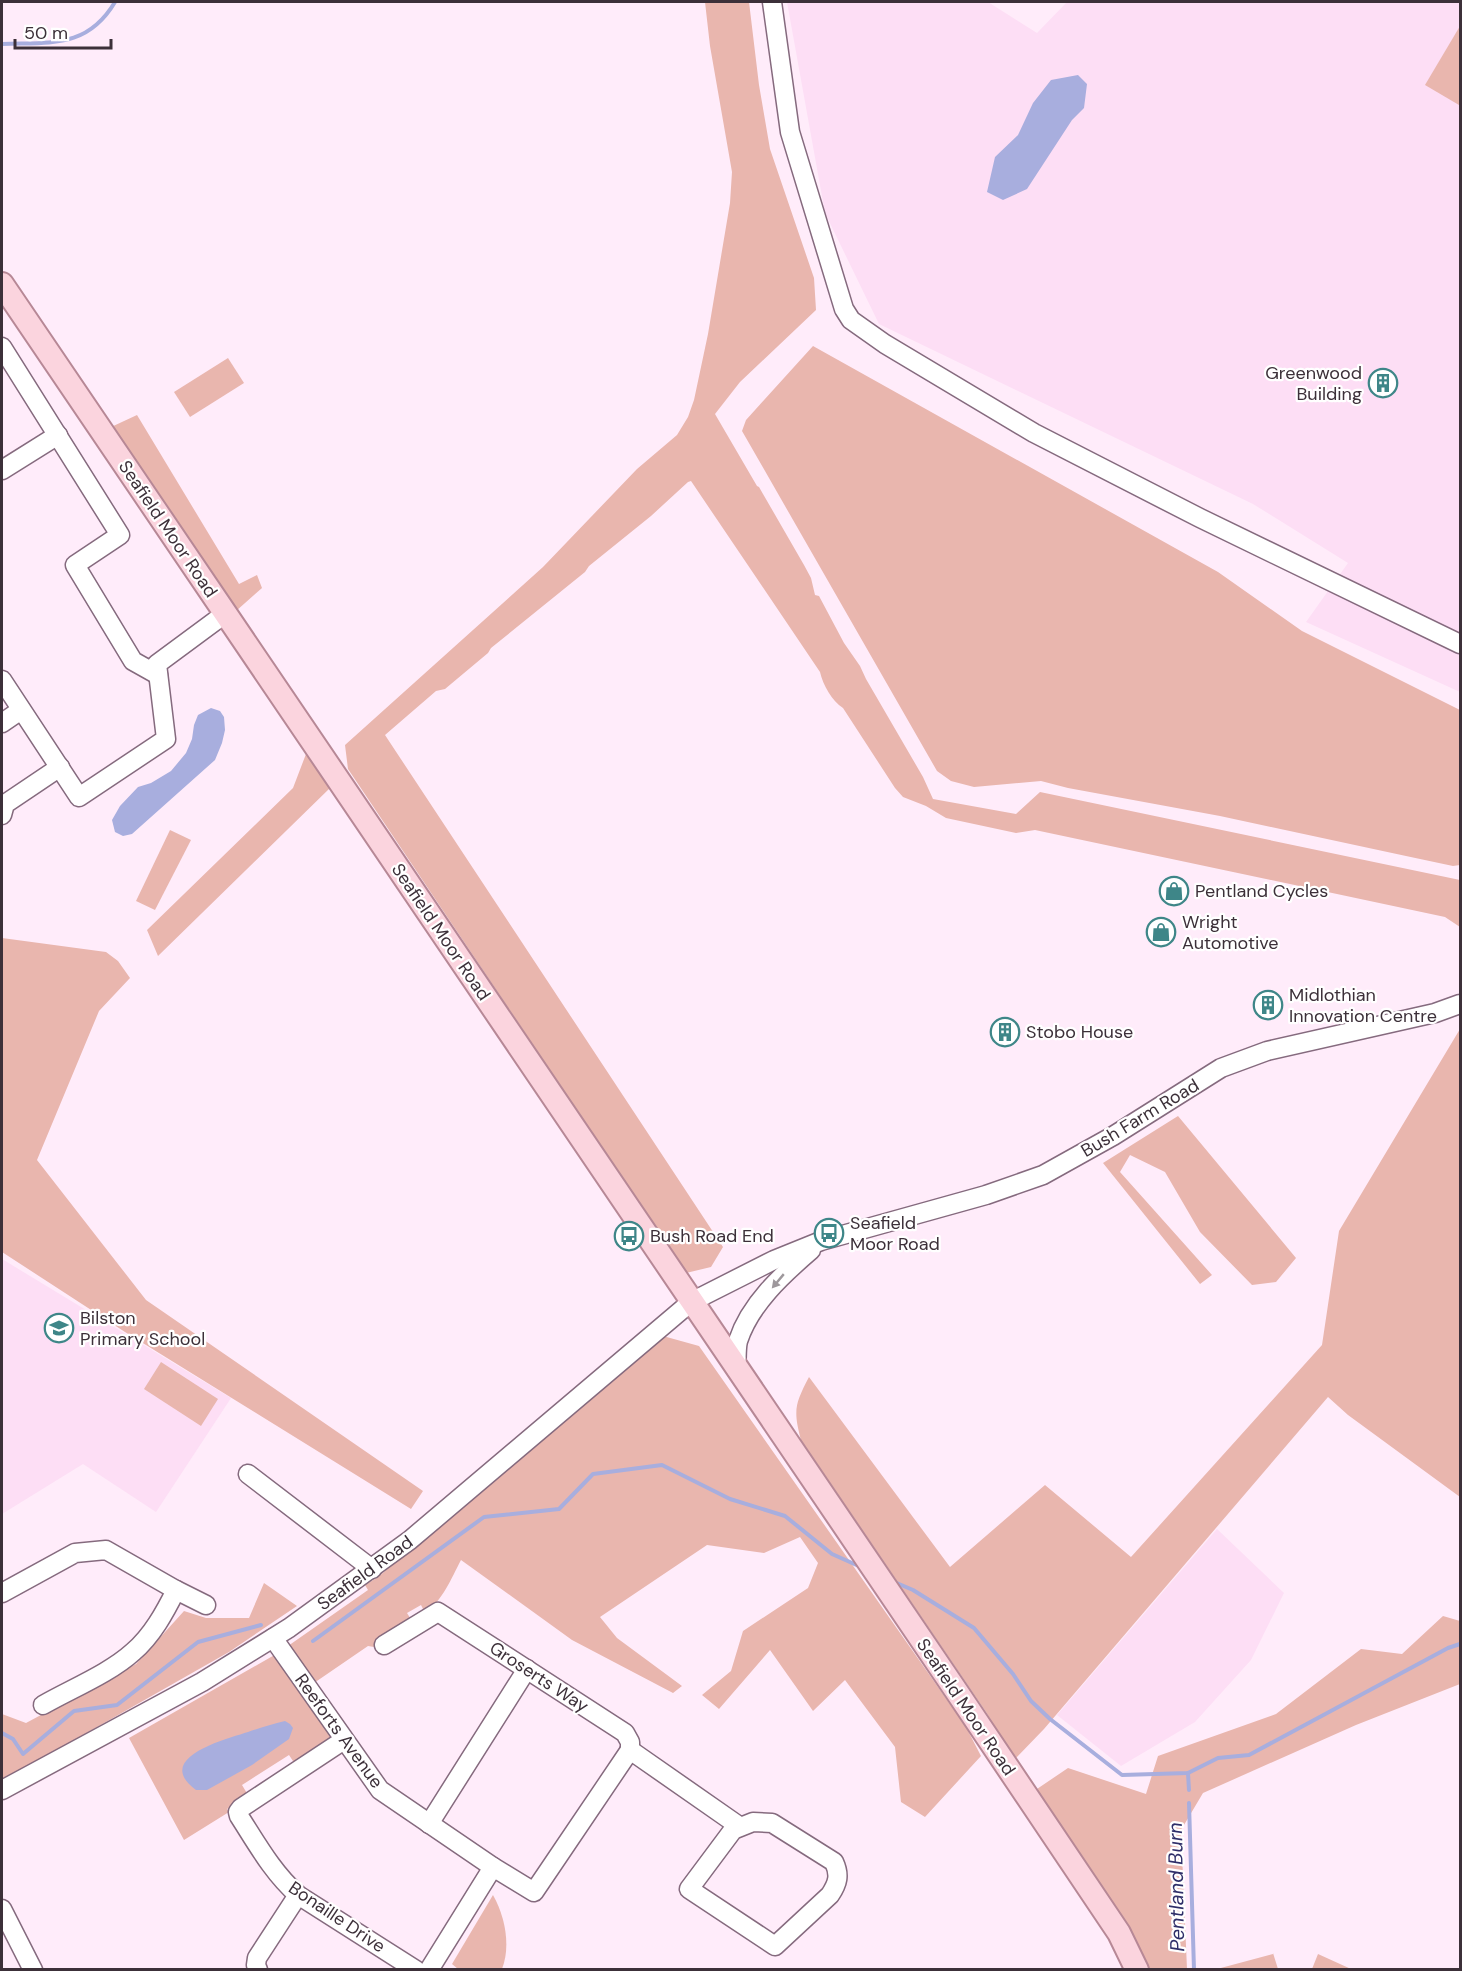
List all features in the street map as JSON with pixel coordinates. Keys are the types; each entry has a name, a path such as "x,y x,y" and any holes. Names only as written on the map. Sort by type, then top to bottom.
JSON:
{"main road":[{"name":"Seafield Moor Road","path":"2,284 959,1695 1119,1933 1137,1970"}],"street":[{"path":"772,2 790,132 844,309 850,320 885,344 1034,433 1200,518 1461,644"},
{"path":"2,347 120,535 75,565 133,661 158,675"},
{"path":"2,470 58,435"},
{"path":"2,680 79,797 166,739 157,664 226,614"},
{"path":"2,723 21,710"},
{"path":"2,815 5,804 60,768"},
{"name":"Bush Farm Road","path":"691,1302 774,1260 821,1241 986,1195 1042,1175 1113,1136 1221,1068 1267,1051 1435,1013 1461,1004"},
{"name":"Bush Farm Road","path":"736,1369 737,1342 755,1308 784,1273 821,1241"},
{"name":"Seafield Road","path":"2,1790 202,1682 273,1638 372,1569 459,1501 691,1302"},
{"path":"248,1475 372,1569"},
{"path":"2,1593 75,1553 106,1550 206,1605"},
{"path":"44,1704 121,1662 135,1651 162,1617 176,1590"},
{"name":"Groserts Way","path":"384,1645 438,1612 625,1733 630,1742 630,1750"},
{"name":"Reeforts Avenue","path":"273,1638 380,1790 534,1892 630,1750"},
{"path":"429,1824 527,1669"},
{"name":"Bonaille Drive","path":"344,1740 238,1812 271,1866 298,1895 416,1970"},
{"path":"630,1750 739,1826"},
{"path":"753,1822 772,1823 834,1862 837,1867 838,1879 830,1895 775,1946 689,1888 733,1830 739,1826 753,1822"},
{"path":"429,1970 493,1867"},
{"path":"258,1970 257,1958 298,1895"},
{"path":"3,1914 33,1970"}],"shaded area":[{"path":"705,2 749,2 759,85 770,149 814,278 816,310 740,382 715,414 804,565 811,578 815,595 819,596 844,643 860,666 923,777 933,799 1016,814 1040,792 1460,880 1460,927 1445,917 1035,830 1016,833 946,818 926,806 903,797 843,708 828,692 820,672 691,481 688,482 651,516 491,648 445,689 436,691 385,735 723,1247 711,1267 686,1273 348,769 345,745 543,567 637,469 677,435 688,417 694,400 708,334 730,203 732,172 710,46"},
{"path":"787,2 988,2 1037,33 1067,2 1460,2 1460,692 1306,622 1348,563 1253,504 879,324 825,213"},
{"path":"1460,26 1460,103 1459,105 1425,85"},
{"path":"813,346 1218,572 1302,631 1460,710 1460,865 1453,866 1220,816 1041,781 974,787 951,781 937,771 742,431 746,420"},
{"path":"228,358 244,383 190,417 174,392"},
{"path":"137,415 239,584 257,575 262,588 236,611 109,428"},
{"path":"306,754 330,788 158,956 147,930 293,788"},
{"path":"170,830 191,840 155,910 136,901"},
{"path":"2,938 106,952 118,961 130,978 99,1011 37,1160 146,1300 423,1491 411,1509 125,1332 2,1252"},
{"path":"1460,1029 1460,1497 1348,1415 1328,1397 1044,1729 1015,1759 986,1712 801,1440 796,1414 798,1401 809,1377 950,1567 1045,1485 1131,1557 1322,1345 1339,1231"},
{"path":"1178,1116 1296,1258 1276,1282 1252,1285 1200,1232 1165,1172 1130,1155 1120,1172 1212,1275 1200,1284 1103,1163"},
{"name":"Bilston Primary School","path":"2,1259 231,1398 156,1512 83,1464 2,1514"},
{"path":"663,1336 699,1346 966,1727 981,1756 925,1817 901,1802 895,1747 845,1680 813,1711 770,1650 719,1709 702,1695 731,1671 743,1631 808,1588 818,1563 800,1537 764,1553 707,1545 600,1617 617,1638 682,1686 673,1693 572,1640 461,1560 446,1589 431,1608 425,1613 421,1605 407,1613 412,1621 374,1647 368,1646 314,1683 288,1646 368,1590 365,1585 378,1577"},
{"path":"161,1362 218,1399 201,1426 144,1389"},
{"path":"1217,1529 1284,1593 1251,1660 1195,1722 1121,1766 1057,1715"},
{"path":"264,1583 297,1606 229,1652 2,1781 2,1714 26,1723 136,1664 184,1611 206,1618 249,1618"},
{"path":"1443,1616 1460,1621 1460,1684 1356,1725 1203,1793 1181,1830 1187,1969 1149,1969 1034,1791 1068,1768 1146,1794 1158,1756 1276,1714 1361,1649 1402,1654"},
{"path":"278,1653 331,1733 332,1738 295,1764 289,1755 242,1785 248,1795 227,1809 229,1812 184,1840 129,1738"},
{"path":"493,1895 501,1912 505,1931 506,1951 502,1969 458,1969 452,1964"},
{"path":"1273,1954 1278,1969 1217,1969"},
{"path":"1318,1954 1351,1969 1312,1969"}],"water":[{"path":"1078,75 1087,84 1084,108 1072,120 1027,189 1003,200 987,192 995,157 1018,135 1033,103 1051,80"},
{"path":"211,708 220,711 224,717 225,730 215,760 132,834 123,836 115,832 112,820 120,806 138,787 151,783 171,771 186,753 198,715"},
{"path":"285,1721 293,1728 289,1739 252,1765 207,1790 196,1790 185,1779 182,1768 187,1759 197,1752 224,1740"}],"waterway":[{"path":"2,44 51,42 80,35 104,17 115,2"},
{"path":"313,1641 484,1517 559,1509 593,1474 662,1465 730,1499 785,1516 832,1554 861,1567"},
{"path":"892,1581 913,1590 974,1628 1013,1674 1031,1701 1050,1719 1122,1775 1188,1773 1218,1758 1249,1755 1448,1648 1460,1644"},
{"path":"2,1733 13,1739 23,1754 74,1711 117,1705 198,1642 261,1625"},
{"name":"Pentland Burn","path":"1188,1773 1189,1790"},
{"name":"Pentland Burn","path":"1189,1803 1194,1970"}],"place":[{"name":"Greenwood Building","path":"1383,383"},
{"name":"Pentland Cycles","path":"1174,891"},
{"name":"Wright Automotive","path":"1161,932"},
{"name":"Midlothian Innovation Centre","path":"1268,1005"},
{"name":"Stobo House","path":"1005,1032"},
{"name":"Seafield Moor Road","path":"829,1233"},
{"name":"Bush Road End","path":"629,1236"},
{"name":"Bilston Primary School","path":"59,1328"}]}
